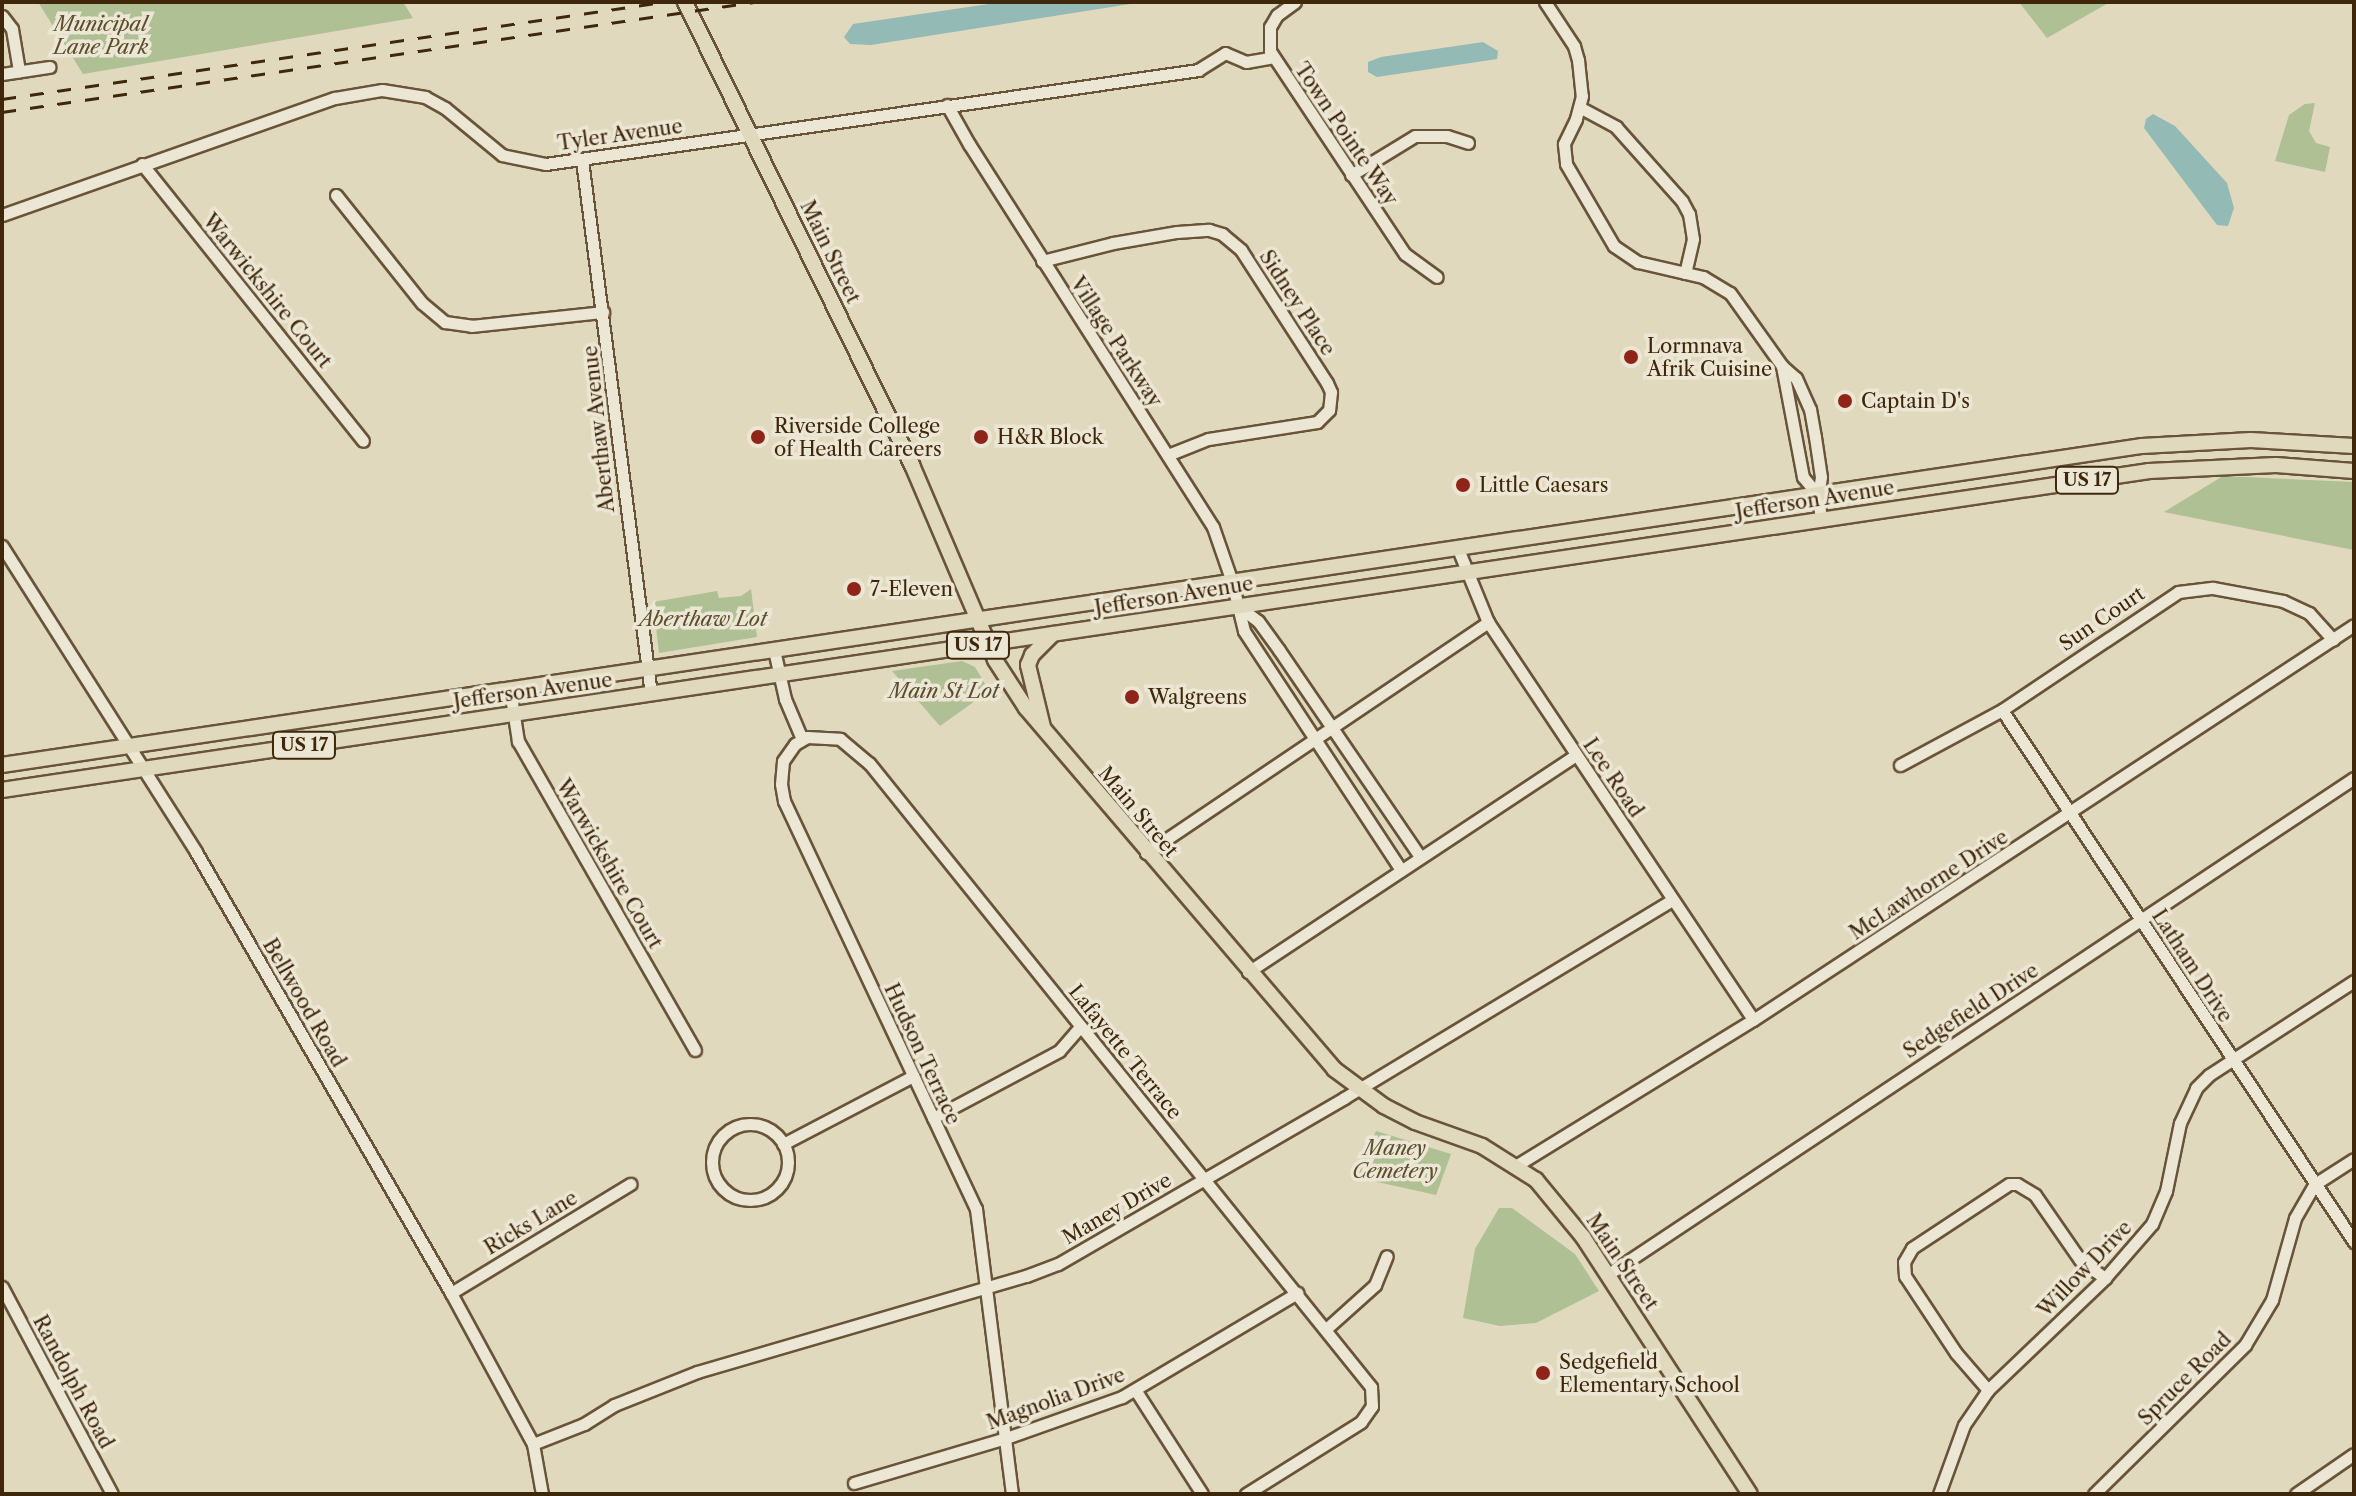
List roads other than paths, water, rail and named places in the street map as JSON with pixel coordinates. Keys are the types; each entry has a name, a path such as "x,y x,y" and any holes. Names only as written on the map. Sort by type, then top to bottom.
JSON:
{"main road":[{"name":"Main Street","path":"685,2 913,469 1001,672 1044,732 1317,1053 1359,1089 1405,1117 1482,1146 1517,1165 1563,1210 1750,1494"},
{"name":"Jefferson Avenue","path":"2,765 2162,444 2251,440 2354,446"},
{"name":"Jefferson Avenue","path":"2,790 2149,471 2222,465 2354,471"},
{"path":"1044,732 1028,665 1032,655 1053,634"}],"street":[{"name":"Town Pointe Way","path":"1295,2 1277,15 1270,27 1267,43 1273,57 1405,254 1437,277"},
{"path":"1545,2 1574,46 1578,60 1581,108 1564,144 1563,158 1587,193 1605,235 1638,262 1703,277 1730,293 1782,366 1796,378 1810,409 1821,477 1818,495 1821,519"},
{"path":"2,16 12,29 19,71"},
{"name":"Tyler Avenue","path":"2,215 335,98 382,90 425,97 445,108 502,155 546,164 1198,70 1225,53 1246,62 1273,57"},
{"path":"2,74 49,67"},
{"name":"Village Parkway","path":"947,105 1042,261 1213,527 1232,582 1244,631 1401,870"},
{"path":"1581,108 1616,127 1682,201 1689,214 1693,239 1685,273"},
{"path":"1351,175 1415,136 1447,136 1468,143"},
{"name":"Aberthaw Avenue","path":"582,160 651,694"},
{"name":"Warwickshire Court","path":"142,164 363,441"},
{"path":"336,195 422,303 445,322 472,326 603,312"},
{"name":"Sidney Place","path":"1042,261 1113,243 1177,232 1209,230 1222,234 1241,250 1327,383 1331,401 1329,410 1317,422 1208,439 1168,455"},
{"path":"1782,366 1803,477 1818,495"},
{"name":"Bellwood Road","path":"2,546 145,769 451,1293 533,1444 542,1494"},
{"name":"Lee Road","path":"1458,549 1488,622 1753,1020"},
{"name":"Sun Court","path":"1900,765 2002,710 2168,597 2192,588 2213,588 2296,606 2321,623 2333,640"},
{"path":"1238,606 1258,621 1420,857"},
{"path":"1146,853 1488,622"},
{"name":"McLawhorne Drive","path":"1517,1165 1753,1020 2354,625"},
{"path":"774,650 779,675 802,739"},
{"path":"1285,693 1302,683"},
{"name":"Warwickshire Court","path":"510,690 515,733 524,752 695,1050"},
{"name":"Latham Drive","path":"2002,710 2354,1242"},
{"name":"Lafayette Terrace","path":"802,739 818,735 840,739 869,763 1371,1387 1372,1406 1368,1415 1246,1494"},
{"name":"Hudson Terrace","path":"802,739 783,761 784,801 976,1209 1012,1494"},
{"path":"1248,972 1576,755"},
{"name":"Sedgefield Drive","path":"1607,1275 2354,778"},
{"name":"Maney Drive","path":"533,1444 557,1437 628,1399 697,1372 1026,1276 1088,1249 1672,900"},
{"name":"Willow Drive","path":"1939,1494 1964,1425 1988,1390 2105,1278 2143,1237 2160,1208 2188,1102 2209,1075 2354,981"},
{"path":"933,1118 1059,1051 1081,1026"},
{"path":"783,1144 913,1076"},
{"path":"757,1125 768,1129 783,1144 787,1173 768,1196 741,1199 717,1182 712,1155 728,1130 757,1125"},
{"name":"Spruce Road","path":"2094,1494 2245,1345 2272,1300 2295,1218 2315,1184 2354,1159"},
{"name":"Ricks Lane","path":"451,1293 630,1184"},
{"path":"1988,1390 1956,1353 1905,1276 1904,1262 1912,1248 2009,1184 2017,1184 2035,1195 2080,1260 2105,1278"},
{"path":"1326,1329 1375,1285 1387,1256"},
{"name":"Randolph Road","path":"2,1287 112,1494"},
{"name":"Magnolia Drive","path":"854,1483 1006,1438 1136,1391 1297,1293"},
{"path":"1136,1391 1202,1494"},
{"path":"2296,1494 2354,1454"}],"water":[{"path":"1002,2 1143,2 871,45 850,44 844,37 853,24"},
{"path":"1483,42 1498,51 1497,59 1377,77 1368,72 1368,62 1381,57"},
{"path":"2153,114 2175,126 2227,183 2234,208 2228,226 2217,225 2144,128 2146,119"}],"railway":[{"path":"2,99 663,2"},
{"path":"2,112 754,2"}],"place":[{"name":"Lormnava Afrik Cuisine","path":"1631,357"},
{"name":"Captain D's","path":"1845,401"},
{"name":"Riverside College of Health Careers","path":"758,437"},
{"name":"H&R Block","path":"981,437"},
{"name":"Little Caesars","path":"1463,485"},
{"name":"7-Eleven","path":"854,589"},
{"name":"Walgreens","path":"1132,697"},
{"name":"Sedgefield Elementary School","path":"1543,1373"}],"park label":[{"name":"Municipal Lane Park","path":"101,36"},
{"name":"Aberthaw Lot","path":"703,619"},
{"name":"Main St Lot","path":"944,691"},
{"name":"Maney Cemetery","path":"1395,1160"}]}
